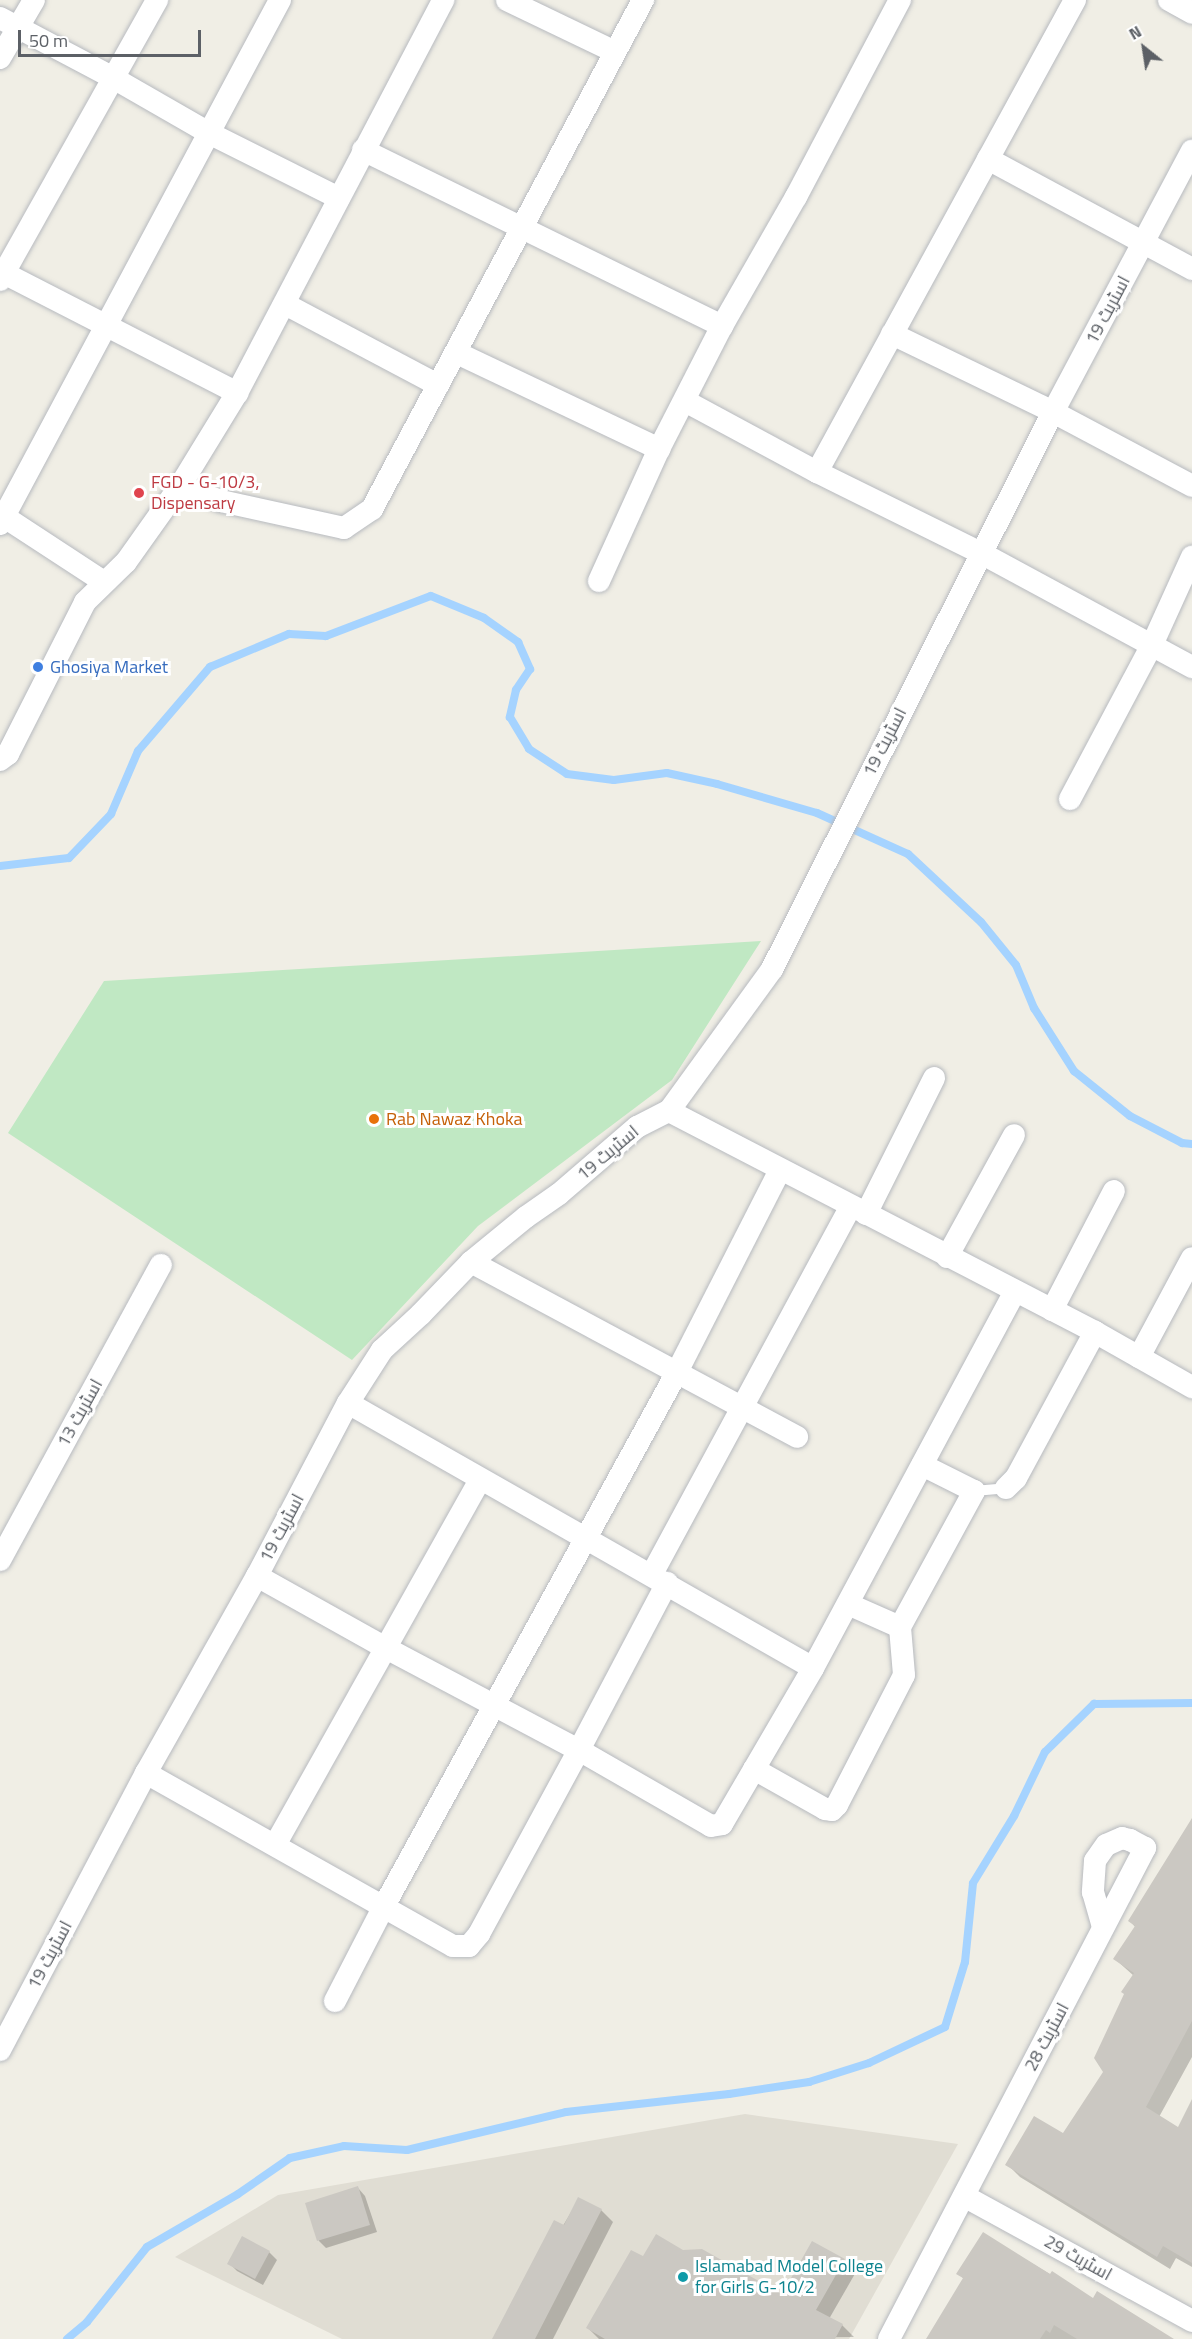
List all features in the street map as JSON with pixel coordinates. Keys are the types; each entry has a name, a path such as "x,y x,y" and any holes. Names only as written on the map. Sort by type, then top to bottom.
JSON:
{"street":[{"path":"0,58 9,23 34,0"},
{"path":"157,0 115,79 1,274 237,393"},
{"path":"104,582 1,518 280,0"},
{"path":"0,760 8,754 85,602 126,562 180,486 237,393 443,0"},
{"path":"507,0 613,51"},
{"path":"180,486 221,501 344,528 372,509 457,352 613,51 643,0"},
{"path":"599,581 659,449 722,326 796,197 900,0"},
{"path":"817,472 1076,0"},
{"path":"1168,0 1192,13"},
{"path":"9,23 115,79 209,133 339,198"},
{"path":"363,150 520,229 722,326"},
{"name":"اسٹریٹ 19","path":"0,2050 146,1773 257,1576 348,1403 382,1350 471,1262 526,1217 560,1194 637,1127 669,1111 772,969 1053,412 1192,151"},
{"path":"988,159 1192,269"},
{"path":"285,304 438,385"},
{"path":"892,334 1053,412 1192,486"},
{"path":"457,352 659,449"},
{"path":"685,401 817,472 981,554 1192,667"},
{"path":"1070,799 1152,645 1192,557"},
{"path":"146,1773 453,1946 470,1946 479,1934 579,1750 659,1579 744,1408 934,1078"},
{"path":"669,1111 1095,1332 1192,1387"},
{"path":"947,1257 1014,1135"},
{"path":"335,2001 384,1906 676,1374 780,1170"},
{"path":"1052,1310 1114,1191"},
{"path":"1139,1357 1192,1258"},
{"path":"471,1262 797,1437"},
{"name":"اسٹریٹ 13","path":"0,1560 161,1265"},
{"path":"257,1576 493,1706 579,1750 711,1826 722,1824 813,1668 1015,1292"},
{"path":"1006,1488 1016,1478 1095,1332"},
{"path":"348,1403 813,1668"},
{"path":"754,1769 825,1809 831,1810 837,1805 904,1675 900,1627 974,1491 922,1465"},
{"path":"275,1845 480,1480"},
{"path":"848,1604 900,1627"},
{"name":"اسٹریٹ 28","path":"889,2339 1145,1848 1130,1840 1122,1838 1106,1845 1095,1860 1093,1892 1103,1926"},
{"name":"اسٹریٹ 29","path":"964,2196 1192,2321"}],"lane":[{"path":"974,1491 1006,1488"}],"shaded area":[{"path":"745,2114 958,2144 849,2339 342,2339 175,2257 278,2195"}],"green space":[{"path":"761,941 672,1080 478,1226 352,1360 8,1133 104,981"}],"building":[{"path":"1192,1818 1192,2021 1146,2107 1178,2127 1192,2099 1192,2263 1163,2246 1157,2257 1005,2165 1034,2116 1063,2133 1103,2072 1094,2058 1124,1994 1121,1992 1134,1973 1113,1959 1135,1926 1128,1921"},
{"path":"358,2186 370,2225 317,2241 305,2203"},
{"path":"578,2197 602,2209 535,2339 492,2339 554,2220 564,2225"},
{"path":"983,2232 1050,2274 1052,2271 1093,2298 1097,2291 1174,2339 1077,2339 1054,2325 1050,2333 1046,2330 1040,2339 926,2339 963,2278 956,2274"},
{"name":"Islamabad Model College for Girls G-10/2","path":"656,2234 683,2250 702,2249 782,2294 812,2241 845,2259 816,2310 843,2324 835,2339 605,2339 586,2328 631,2250 643,2256"},
{"path":"242,2236 270,2251 255,2279 227,2264"}],"waterway":[{"path":"0,866 69,858 111,814 138,751 210,667 289,634 326,636 431,596 484,618 518,642 530,669 516,690 510,717 529,749 567,774 614,780 667,773 717,784 817,813 908,854 981,922 1016,965 1034,1008 1074,1071 1130,1116 1182,1143 1192,1144"},
{"path":"67,2339 87,2322 147,2247 238,2194 290,2158 344,2146 407,2150 566,2112 729,2094 809,2082 869,2063 945,2027 965,1962 973,1883 1014,1816 1045,1752 1094,1704 1192,1703"}],"place":[{"name":"FGD - G-10/3, Dispensary","path":"139,493"},
{"name":"Ghosiya Market","path":"38,667"},
{"name":"Rab Nawaz Khoka","path":"374,1119"},
{"name":"Islamabad Model College for Girls G-10/2","path":"683,2277"}]}
